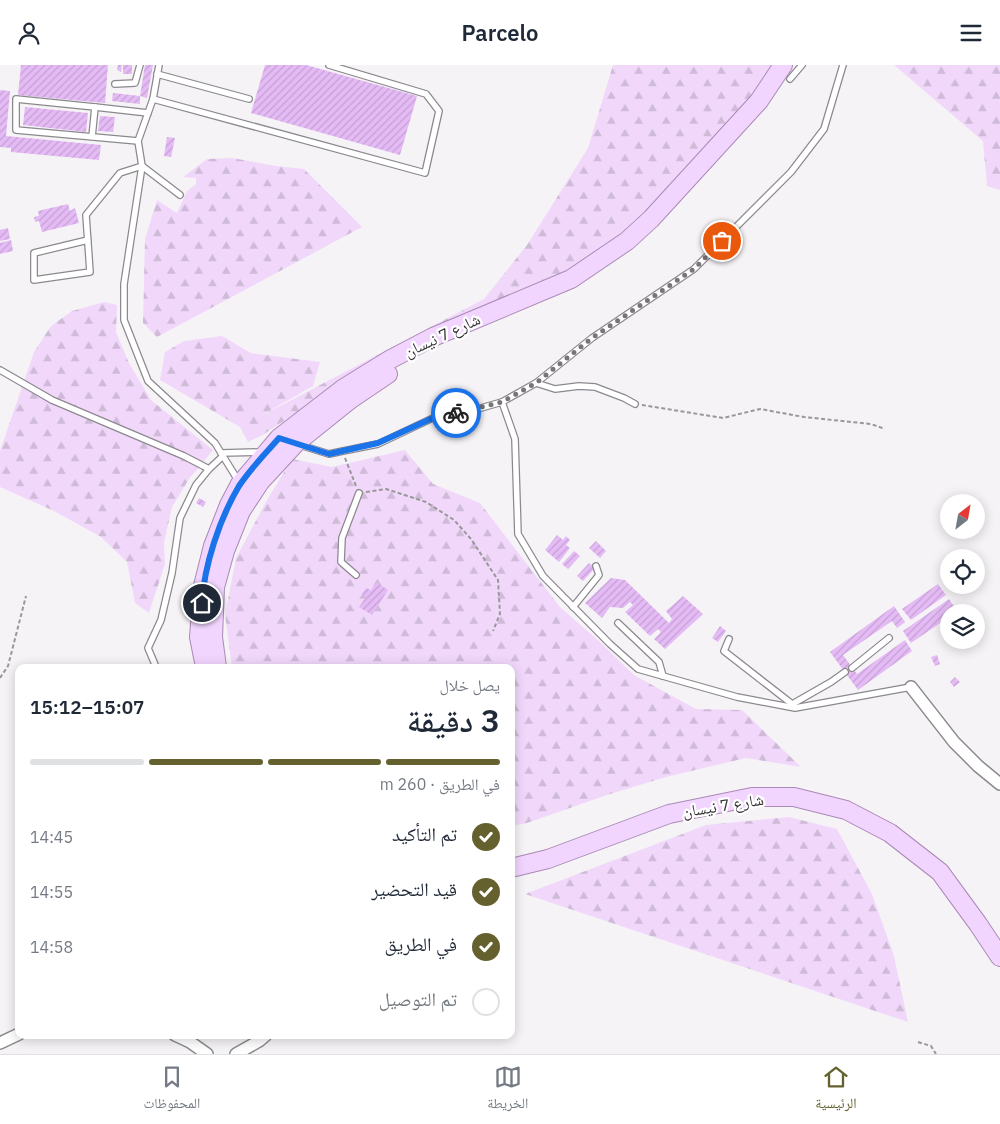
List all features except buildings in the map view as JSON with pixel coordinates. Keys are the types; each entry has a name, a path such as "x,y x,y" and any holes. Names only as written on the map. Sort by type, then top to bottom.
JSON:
{"main road":[{"name":"شارع 7 نيسان","path":"217,664 213,637 216,587 225,551 241,511 250,497 260,482 296,443 351,399 396,368 437,346 576,289 634,249 659,226 768,108 790,70"},
{"name":"شارع 7 نيسان","path":"204,664 200,637 202,586 213,546 229,505 240,484 274,445 344,388 391,359 433,337 571,279 627,241 651,219 759,101 790,70"},
{"name":"شارع 7 نيسان","path":"515,856 545,848 666,804 750,786 794,787 850,800 896,824 947,864 1000,937"},
{"name":"شارع 7 نيسان","path":"515,867 548,859 669,814 752,797 794,797 846,810 897,838 940,872 1000,957"}],"street":[{"path":"911,687 954,742 978,766 1000,784"},
{"path":"0,1043 15,1036"},
{"path":"185,1039 207,1054"},
{"path":"236,1054 261,1039"}],"lane":[{"path":"115,84 135,83 140,65"},
{"path":"159,65 153,99 138,141 142,166 124,284 124,320 148,381 215,443 240,484"},
{"path":"153,99 425,173 439,111 426,94 329,65"},
{"path":"790,70 802,65"},
{"path":"155,664 148,648 161,620 172,573 180,518 196,485 222,454 296,443 329,454 343,451 378,443 435,417 467,412 502,402 536,383 592,338 694,269 791,172 824,129 843,65"},
{"path":"157,74 249,99"},
{"path":"138,141 16,130 16,99 148,113"},
{"path":"92,137 94,107"},
{"path":"142,166 180,195"},
{"path":"88,240 34,253 34,280 90,272 88,240 86,215 120,173 142,166"},
{"path":"0,370 52,400 184,456 209,469"},
{"path":"536,383 555,389 579,386 595,387 624,397 635,404"},
{"path":"502,402 515,439 518,534 543,576 610,645 638,669 737,697 789,705 831,682 845,672"},
{"path":"356,575 341,562 342,538 359,493"},
{"path":"573,607 599,575 596,566"},
{"path":"618,623 660,661 663,676"},
{"path":"852,668 889,638"},
{"path":"729,639 724,651 795,708 911,687"}],"path":[{"path":"635,404 724,418 760,409 804,417 871,424 885,429"},
{"path":"343,451 359,493 386,489 426,502 454,520 471,539 498,580 500,615 493,631"},
{"path":"0,678 8,666 26,596"},
{"path":"918,1041 931,1046 936,1054"}],"green space":[{"path":"613,65 784,65 619,241 503,307 316,400 261,436 248,442 240,427 160,380 165,352 184,341 222,336 251,353 320,362 313,386 259,417 484,299 527,245 588,148"},
{"path":"894,65 1000,65 1000,190 987,186 983,141"},
{"path":"232,158 304,169 362,227 157,337 143,323 145,239 157,200 177,213 187,191 196,184 196,178 183,177 207,159"},
{"path":"104,302 117,305 116,332 129,363 151,400 213,450 189,479 172,507 164,543 165,564 149,613 135,603 127,562 101,537 54,511 0,487 0,451 34,352 51,326 72,311"},
{"path":"405,450 433,484 480,503 560,607 634,675 696,709 742,710 801,767 746,758 666,777 527,823 515,825 515,664 232,664 225,615 236,558 267,500 292,459 332,467"},
{"path":"789,817 837,829 872,894 894,956 908,1022 525,894 706,825"}],"way so far":[{"path":"456,413 467,412 502,402 536,383 592,338 694,269 722,241"}],"route":[{"path":"202,603 202,586 213,546 229,505 240,484 279,438 329,454 378,443 435,417 456,413"}]}
